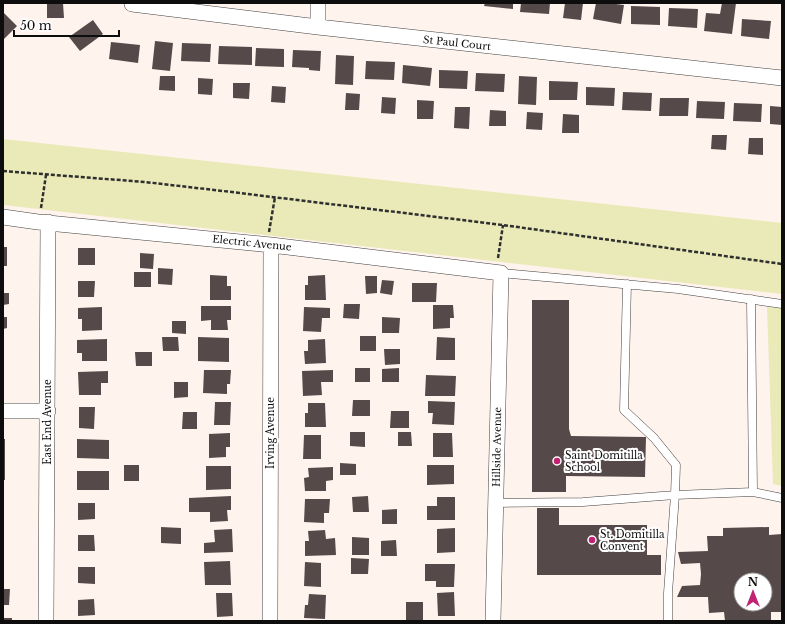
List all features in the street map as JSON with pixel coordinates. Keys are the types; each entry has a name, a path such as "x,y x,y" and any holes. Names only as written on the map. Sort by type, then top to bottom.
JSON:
{"street":[{"path":"318,3 318,28"},
{"name":"St Paul Court","path":"132,4 318,28 782,78"},
{"name":"Electric Avenue","path":"3,217 268,245 498,273"},
{"name":"East End Avenue","path":"43,222 48,411 46,621"},
{"name":"Irving Avenue","path":"268,245 270,621"},
{"name":"Hillside Avenue","path":"493,621 496,503 498,273"},
{"path":"3,411 48,411"}],"lane":[{"path":"498,273 678,289 782,304"},
{"path":"627,284 624,410 654,438 676,465 668,593 668,621"},
{"path":"750,299 753,492"},
{"path":"496,503 584,502 675,495 753,492 782,498"}],"path":[{"path":"3,171 145,182 275,197 503,225 782,264"},
{"path":"43,222 43,202 46,175"},
{"path":"268,245 275,197"},
{"path":"498,273 503,225"}],"green space":[{"path":"3,139 782,223 782,294 3,205"},
{"path":"767,307 782,308 782,486 773,484"}],"building":[{"path":"47,3 63,3 64,18 47,18"},
{"path":"485,3 513,3 513,9 484,6"},
{"path":"521,3 550,3 549,14 520,12"},
{"path":"565,3 583,3 581,20 563,18"},
{"path":"596,3 624,5 621,24 593,19"},
{"path":"722,3 736,3 732,34 704,31 706,13 720,14"},
{"path":"631,6 660,7 660,25 631,24"},
{"path":"669,8 698,9 697,28 668,26"},
{"path":"3,12 17,26 3,40"},
{"path":"742,19 771,21 769,39 741,36"},
{"path":"93,20 103,34 80,51 69,37"},
{"path":"155,41 173,43 170,71 152,69"},
{"path":"111,42 140,45 138,63 109,59"},
{"path":"182,43 211,44 210,62 181,61"},
{"path":"219,46 252,47 252,65 218,64"},
{"path":"256,48 284,49 284,67 255,66"},
{"path":"293,50 321,51 320,71 309,70 309,68 292,67"},
{"path":"336,55 354,56 353,85 335,84"},
{"path":"366,61 395,62 394,80 365,79"},
{"path":"403,65 432,68 430,86 402,83"},
{"path":"439,70 468,71 467,89 439,88"},
{"path":"476,73 505,74 504,92 475,91"},
{"path":"160,76 175,76 175,91 159,90"},
{"path":"519,76 537,77 536,105 518,104"},
{"path":"198,78 213,79 212,95 198,94"},
{"path":"549,81 578,82 577,100 549,100"},
{"path":"233,83 250,83 249,99 233,98"},
{"path":"272,86 286,87 285,103 271,102"},
{"path":"586,87 615,88 614,106 586,105"},
{"path":"623,92 652,93 651,111 622,110"},
{"path":"346,93 360,94 359,110 345,110"},
{"path":"382,97 396,98 395,114 381,113"},
{"path":"660,98 689,98 688,116 659,116"},
{"path":"417,100 434,101 433,119 417,119"},
{"path":"697,101 725,102 724,119 696,118"},
{"path":"734,103 762,104 761,122 733,121"},
{"path":"770,106 782,107 782,125 770,124"},
{"path":"455,107 470,107 469,129 454,128"},
{"path":"490,110 506,111 506,126 489,126"},
{"path":"527,112 543,113 542,130 526,129"},
{"path":"563,114 579,115 579,133 562,133"},
{"path":"712,135 727,135 726,150 711,149"},
{"path":"749,138 763,138 763,155 748,154"},
{"path":"3,247 7,247 7,266 3,266"},
{"path":"78,248 95,248 95,265 78,265"},
{"path":"140,253 154,254 153,269 140,268"},
{"path":"158,268 173,269 172,285 158,284"},
{"path":"134,272 151,272 151,287 134,287"},
{"path":"210,275 227,276 227,286 231,286 231,300 210,300"},
{"path":"325,275 326,300 305,300 305,285 308,285 308,276"},
{"path":"365,276 377,276 377,293 366,294"},
{"path":"382,280 394,281 392,295 380,293"},
{"path":"78,281 95,281 94,297 78,297"},
{"path":"412,283 437,283 436,302 412,302"},
{"path":"3,293 9,293 9,304 3,305"},
{"path":"532,300 569,300 569,429 571,436 646,437 645,477 566,476 566,492 532,492"},
{"path":"344,304 360,304 359,319 343,318"},
{"path":"433,305 453,305 454,318 450,318 450,328 433,329"},
{"path":"201,306 231,306 231,320 227,320 228,330 211,330 211,320 201,321"},
{"path":"102,307 102,330 82,331 82,319 78,319 78,308"},
{"path":"304,307 330,308 330,318 322,318 321,332 303,331"},
{"path":"3,317 7,317 7,328 3,329"},
{"path":"382,317 400,318 399,333 382,333"},
{"path":"172,321 186,321 186,334 172,333"},
{"path":"360,336 376,336 376,351 360,351"},
{"path":"162,337 178,337 179,351 163,351"},
{"path":"198,337 229,338 229,362 198,361"},
{"path":"437,337 455,338 455,360 436,360"},
{"path":"107,339 107,361 82,361 82,353 77,353 77,340"},
{"path":"325,339 326,363 305,364 304,351 308,351 308,340"},
{"path":"384,349 400,349 400,364 385,365"},
{"path":"135,352 152,352 152,366 136,366"},
{"path":"355,368 370,368 370,382 355,382"},
{"path":"399,368 399,382 382,382 382,369"},
{"path":"204,370 231,370 230,384 227,384 227,394 203,393"},
{"path":"333,370 333,382 321,382 322,395 303,396 302,371"},
{"path":"108,371 108,383 101,383 101,395 79,395 78,372"},
{"path":"426,375 456,376 455,396 425,396"},
{"path":"174,382 188,382 188,397 174,398"},
{"path":"353,400 370,400 370,416 352,416"},
{"path":"428,401 455,402 454,425 432,424 433,413 428,413"},
{"path":"215,402 231,402 230,425 214,425"},
{"path":"308,403 325,403 326,427 305,427 305,413 308,413"},
{"path":"79,407 95,407 94,429 79,428"},
{"path":"391,411 409,411 409,428 390,428"},
{"path":"183,412 197,412 197,429 182,429"},
{"path":"350,432 365,432 365,447 350,446"},
{"path":"398,432 411,432 412,446 398,446"},
{"path":"230,433 230,447 226,447 226,457 209,458 209,434"},
{"path":"433,433 452,433 453,457 433,457"},
{"path":"304,435 321,435 321,459 303,459"},
{"path":"3,439 5,439 5,480 3,480"},
{"path":"77,439 109,440 109,459 77,458"},
{"path":"340,463 356,464 356,475 340,475"},
{"path":"124,465 139,465 139,481 124,481"},
{"path":"427,465 454,465 454,484 427,485"},
{"path":"206,466 231,466 231,489 206,490"},
{"path":"333,467 333,480 326,481 326,491 305,491 304,478 309,477 308,468"},
{"path":"77,471 109,471 109,490 77,490"},
{"path":"231,496 231,510 227,510 228,521 210,522 210,512 189,512 189,498"},
{"path":"368,496 369,512 353,512 352,497"},
{"path":"437,497 455,497 455,520 427,520 427,506 437,506"},
{"path":"305,499 330,499 329,513 324,513 324,523 304,522"},
{"path":"78,503 95,503 95,519 78,520"},
{"name":"St. Domitilla Convent","path":"537,508 559,508 559,525 647,525 647,555 661,555 661,575 537,575"},
{"path":"397,509 397,524 382,524 382,510"},
{"path":"161,527 181,528 181,544 161,543"},
{"path":"769,527 769,535 782,534 782,612 773,612 773,572 733,572 733,612 771,612 771,620 725,621 724,612 709,613 708,597 677,597 682,586 700,585 701,574 700,563 681,564 678,552 708,551 707,536 723,536 723,528"},
{"path":"455,528 455,552 437,553 437,529"},
{"path":"232,529 233,552 204,553 204,543 215,542 214,530"},
{"path":"325,530 326,539 335,538 336,555 305,556 305,541 309,541 308,531"},
{"path":"78,535 94,535 95,551 78,551"},
{"path":"352,537 369,538 369,555 352,555"},
{"path":"396,540 397,556 381,556 381,541"},
{"path":"351,558 369,559 368,574 351,574"},
{"path":"230,561 231,585 205,585 204,562"},
{"path":"305,562 321,563 321,587 304,586"},
{"path":"425,564 455,564 454,587 436,587 436,581 425,581"},
{"path":"78,567 95,567 95,584 78,583"},
{"path":"3,589 10,589 9,605 3,605"},
{"path":"454,592 455,616 438,616 437,593"},
{"path":"216,593 232,593 233,616 217,617"},
{"path":"309,594 326,595 325,619 304,618 305,605 308,605"},
{"path":"94,599 95,615 78,616 78,600"},
{"path":"406,602 423,602 423,621 406,621"},
{"path":"3,618 12,618 12,621 3,621"}],"place":[{"name":"Saint Domitilla School","path":"557,461"},
{"name":"St. Domitilla Convent","path":"592,540"}]}
